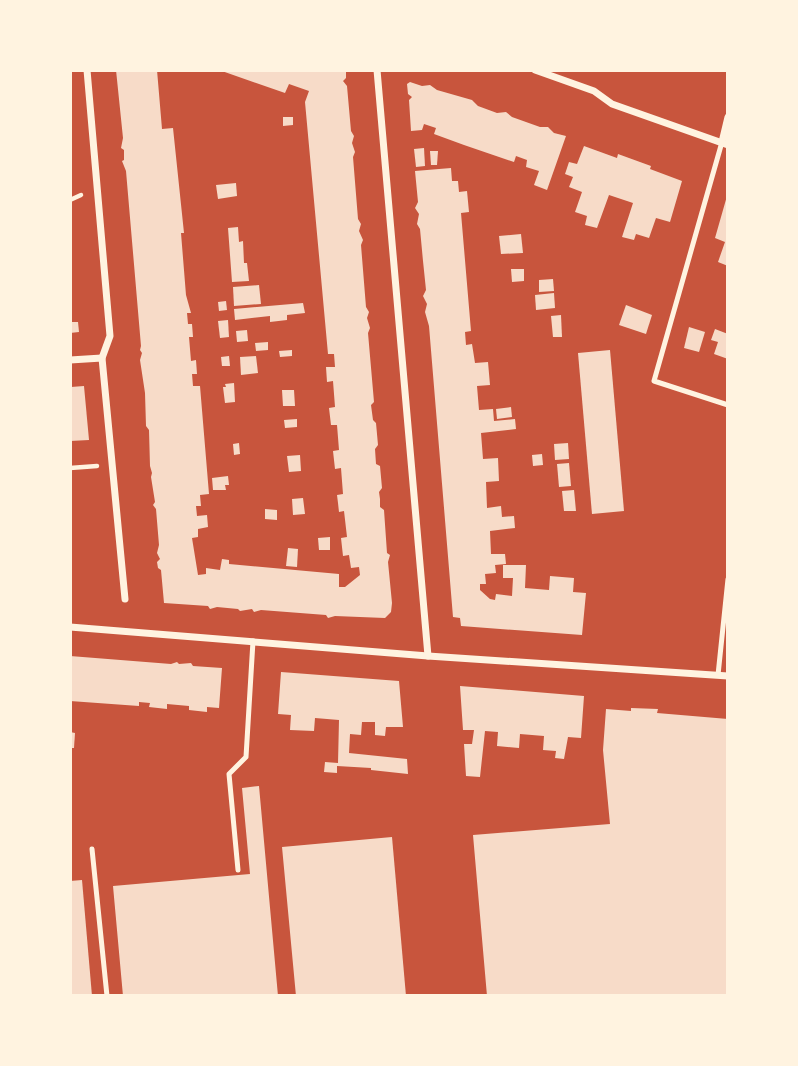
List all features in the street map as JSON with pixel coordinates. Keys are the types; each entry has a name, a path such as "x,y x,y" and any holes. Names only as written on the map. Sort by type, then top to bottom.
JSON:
{"street":[{"path":"87,70 110,336 102,358 125,599"},
{"path":"377,70 428,656"},
{"path":"535,70 594,91 612,104 725,144 728,117"},
{"path":"70,360 102,358"},
{"path":"70,627 428,656 728,676"}],"lane":[{"path":"725,144 654,381 728,405"},
{"path":"718,675 728,579"},
{"path":"239,870 229,774 246,757 253,642"},
{"path":"93,849 107,996"}],"path":[{"path":"70,468 112,465"}],"building":[{"path":"116,70 157,70 162,129 173,128 184,233 181,233 186,295 191,313 187,313 188,324 192,324 193,337 189,337 191,361 196,360 197,374 192,374 193,386 200,386 209,494 200,495 201,506 196,506 197,516 207,515 208,527 198,529 198,537 192,538 198,575 206,574 206,568 220,570 222,559 229,560 229,564 339,574 339,587 345,587 360,575 359,567 351,568 349,555 343,556 341,538 347,537 344,511 339,512 337,495 343,494 341,468 335,469 333,451 339,450 337,425 331,425 329,408 335,407 333,381 327,382 326,367 335,367 334,354 328,354 305,102 309,91 289,84 285,93 219,70 346,70 346,78 343,81 347,86 351,131 354,136 353,157 358,219 361,224 359,231 363,240 361,245 366,307 369,312 367,318 370,328 368,333 374,402 371,405 378,445 375,449 376,464 380,466 380,507 384,510 387,553 390,555 388,562 392,603 391,612 385,618 328,618 326,615 261,610 254,612 252,609 240,611 217,607 210,609 208,606 164,603 161,570 157,562 160,559 157,553 159,545 156,509 153,505 155,502 149,430 146,426 140,360 142,353 126,171 122,161 124,150 121,148 123,138"},
{"path":"410,82 422,86 430,85 437,90 472,100 478,106 497,113 506,112 512,117 540,127 548,127 554,133 566,136 547,190 534,185 539,171 526,167 527,160 516,156 514,162 464,145 434,134 436,128 424,124 422,130 411,131 409,100 412,97 408,94 407,84"},
{"path":"283,117 293,117 293,125 283,126"},
{"path":"584,146 617,158 618,154 682,181 670,222 656,218 649,238 636,234 634,240 622,237 633,203 609,195 597,228 585,225 587,216 575,212 582,192 569,187 573,177 565,174 569,162 577,164"},
{"path":"424,148 425,166 416,167 414,149"},
{"path":"430,151 438,151 437,165 431,165"},
{"path":"451,168 452,181 458,181 459,192 467,191 469,212 461,213 471,331 465,332 466,345 472,344 475,363 488,362 490,385 477,386 479,410 493,409 494,421 515,419 516,429 481,433 483,459 498,458 499,481 486,482 487,508 501,506 502,517 514,516 515,528 490,531 491,554 505,554 506,564 495,565 496,573 485,574 486,584 480,584 480,590 495,600 496,594 512,596 513,578 503,578 503,565 526,565 525,588 549,590 550,576 574,578 573,592 586,593 582,635 461,626 460,618 453,617 429,326 425,312 427,304 423,296 426,290 420,229 417,224 419,214 415,208 418,202 415,171"},
{"path":"236,183 237,196 218,199 216,185"},
{"path":"727,196 728,266 718,262 725,242 715,238"},
{"path":"238,227 239,242 243,241 244,263 247,263 249,281 232,282 228,228"},
{"path":"521,234 523,253 501,254 499,236"},
{"path":"511,269 524,269 524,281 512,282"},
{"path":"553,279 554,291 539,292 539,280"},
{"path":"259,285 261,304 234,306 233,287"},
{"path":"554,293 555,308 536,310 535,295"},
{"path":"226,301 227,310 219,311 218,302"},
{"path":"303,303 305,313 287,315 287,320 270,322 270,316 235,320 234,309"},
{"path":"626,305 652,315 646,334 619,325"},
{"path":"561,315 562,337 553,337 551,316"},
{"path":"228,320 229,337 220,338 218,321"},
{"path":"70,322 78,322 79,332 70,333"},
{"path":"689,327 705,332 699,352 684,348"},
{"path":"715,329 728,334 728,359 714,354 718,342 711,340"},
{"path":"247,330 248,341 237,342 236,331"},
{"path":"268,342 268,350 256,351 255,343"},
{"path":"292,350 292,356 280,357 279,351"},
{"path":"610,350 624,511 592,514 578,353"},
{"path":"229,356 230,366 222,366 221,357"},
{"path":"256,356 258,373 241,375 240,357"},
{"path":"234,383 235,402 225,403 223,387 226,387 225,384"},
{"path":"84,386 89,440 70,441 71,387"},
{"path":"282,390 294,390 295,406 283,406"},
{"path":"511,407 512,417 497,419 496,409"},
{"path":"297,419 297,427 285,428 284,420"},
{"path":"239,443 240,454 234,455 233,444"},
{"path":"568,443 569,459 555,460 554,444"},
{"path":"542,454 543,465 533,466 532,455"},
{"path":"300,455 301,471 289,472 287,456"},
{"path":"569,463 571,486 559,487 557,464"},
{"path":"228,476 229,485 225,485 226,490 213,490 212,478"},
{"path":"574,490 576,511 564,511 562,491"},
{"path":"303,498 305,514 293,515 292,499"},
{"path":"265,509 277,510 277,520 265,519"},
{"path":"330,537 330,550 319,550 318,538"},
{"path":"288,548 298,549 297,567 286,566"},
{"path":"70,656 171,664 191,663 193,666 222,668 219,708 207,707 207,712 189,710 189,706 167,704 167,709 149,707 150,703 139,702 139,706 70,701"},
{"path":"281,672 399,681 403,727 386,727 385,736 375,735 375,722 362,722 361,735 350,734 349,753 407,759 408,774 337,766 337,773 324,772 325,762 338,763 339,720 315,718 314,731 290,730 291,715 278,714"},
{"path":"460,686 584,696 581,738 568,737 564,759 555,758 556,751 543,750 544,736 520,734 519,748 497,746 498,732 485,731 480,777 466,776 464,744 472,744 474,730 463,730"},
{"path":"631,708 728,719 728,996 487,996 473,835 610,824 603,750 606,709 631,711"},
{"path":"70,732 75,733 74,748 70,748"},
{"path":"259,786 278,996 123,996 113,886 250,874 242,788"},
{"path":"392,837 406,996 296,996 282,847"},
{"path":"82,880 92,996 70,996 70,881"}]}
